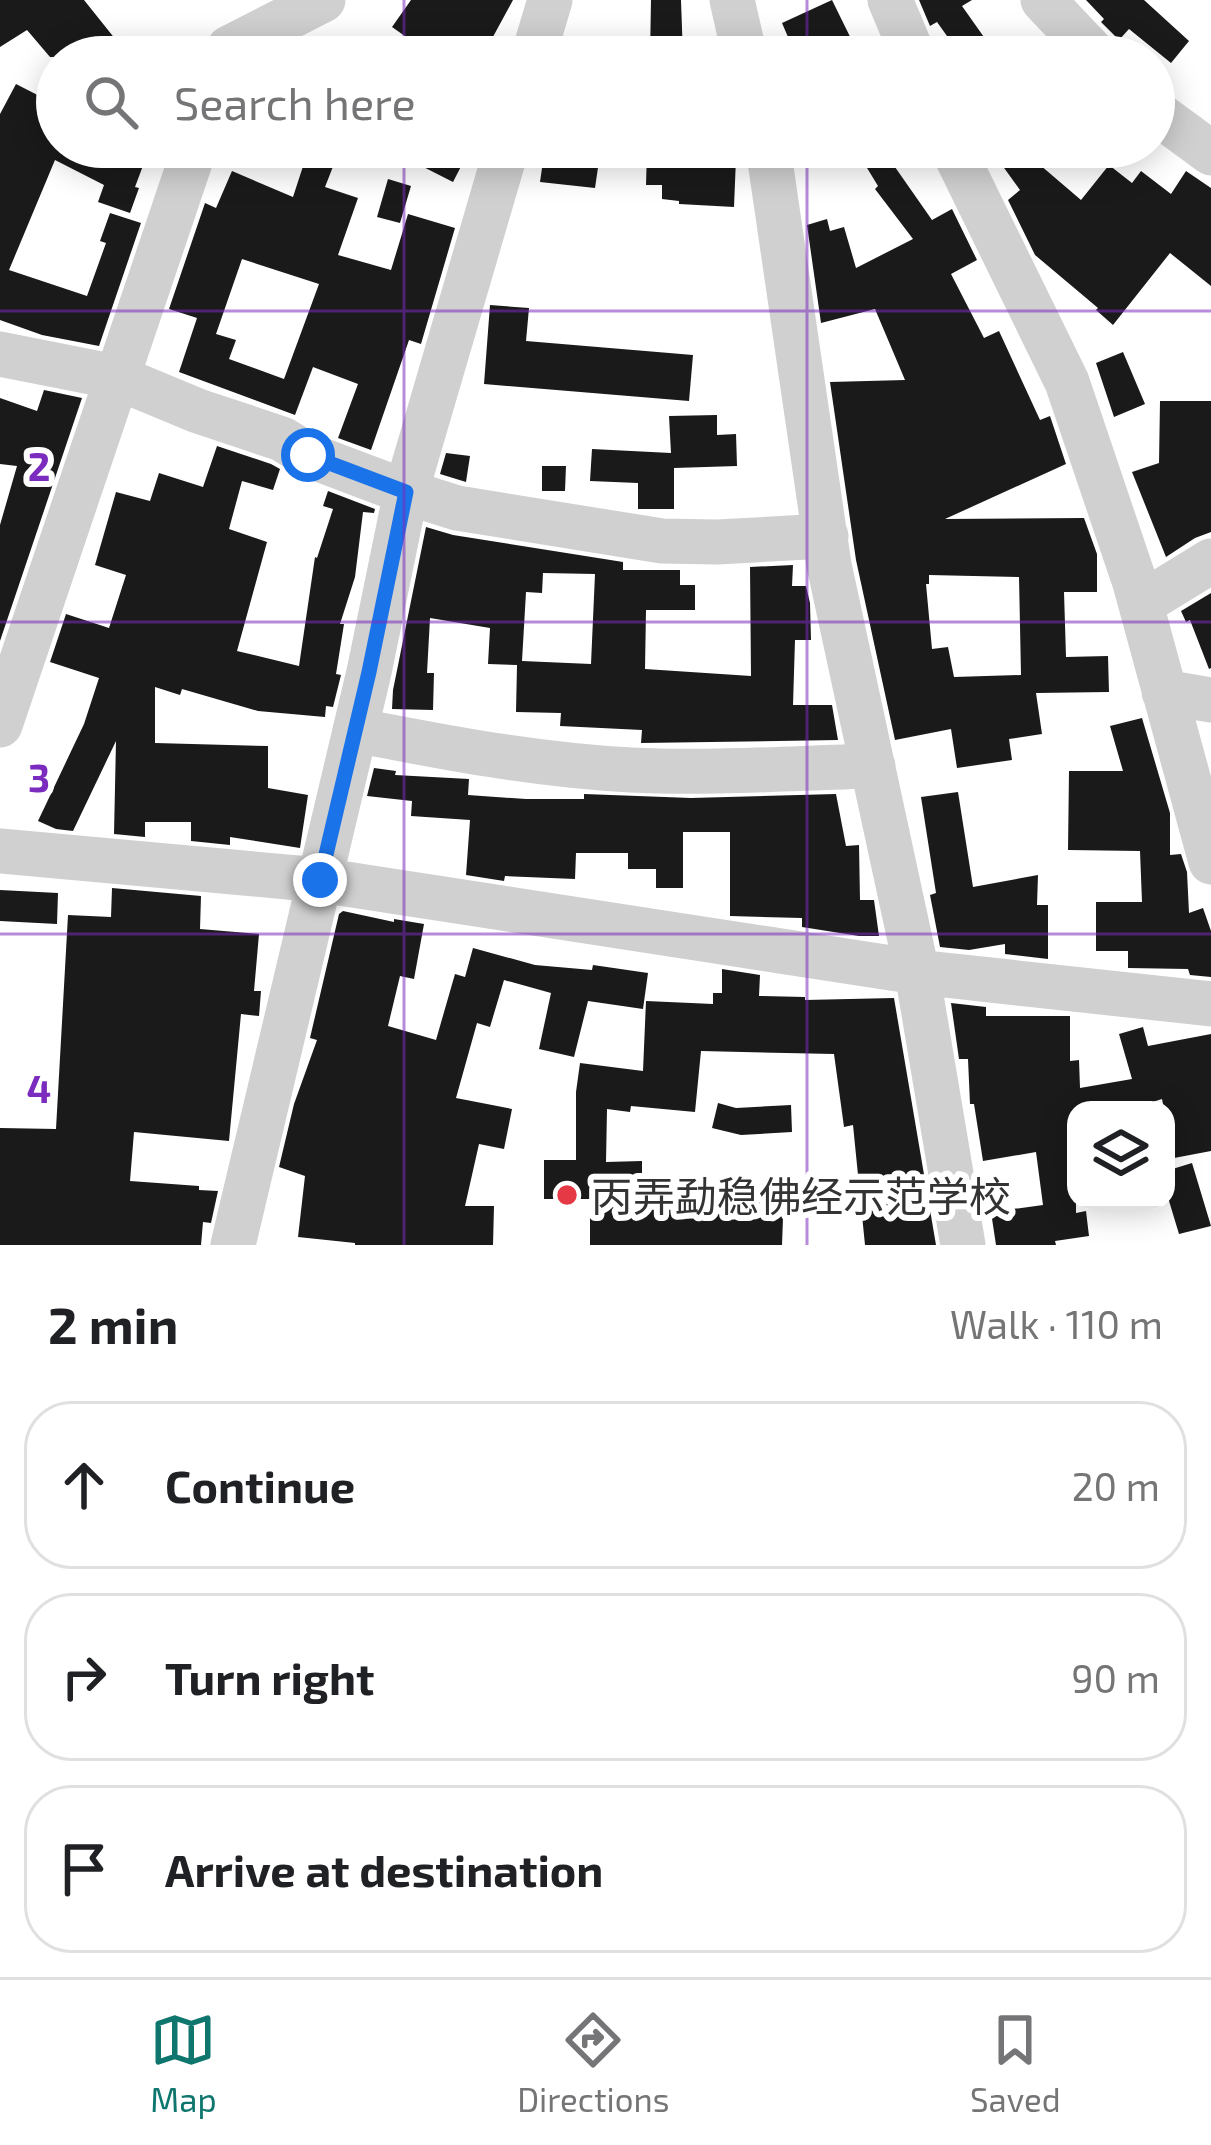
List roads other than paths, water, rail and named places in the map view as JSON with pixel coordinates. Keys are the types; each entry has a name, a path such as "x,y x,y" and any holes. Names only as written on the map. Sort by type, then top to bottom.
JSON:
{"street":[{"path":"252,36 323,0"},
{"path":"539,36 550,0"},
{"path":"732,0 740,36"},
{"path":"890,0 905,36"},
{"path":"1043,0 1077,36"},
{"path":"1175,126 1211,153"},
{"path":"0,725 188,168"},
{"path":"232,1245 355,730 406,492 501,168"},
{"path":"771,168 826,536 917,972 963,1245"},
{"path":"962,168 1067,382 1141,604 1211,862"},
{"path":"0,354 116,377 283,439 308,455 458,508 662,541 826,536"},
{"path":"1141,604 1211,561"},
{"path":"1164,692 1211,700"},
{"path":"355,730 496,758 630,770 873,766"},
{"path":"0,850 320,880 917,972 1211,1004"}],"place":[{"name":"丙弄勐稳佛经示范学校","path":"567,1195"}]}
